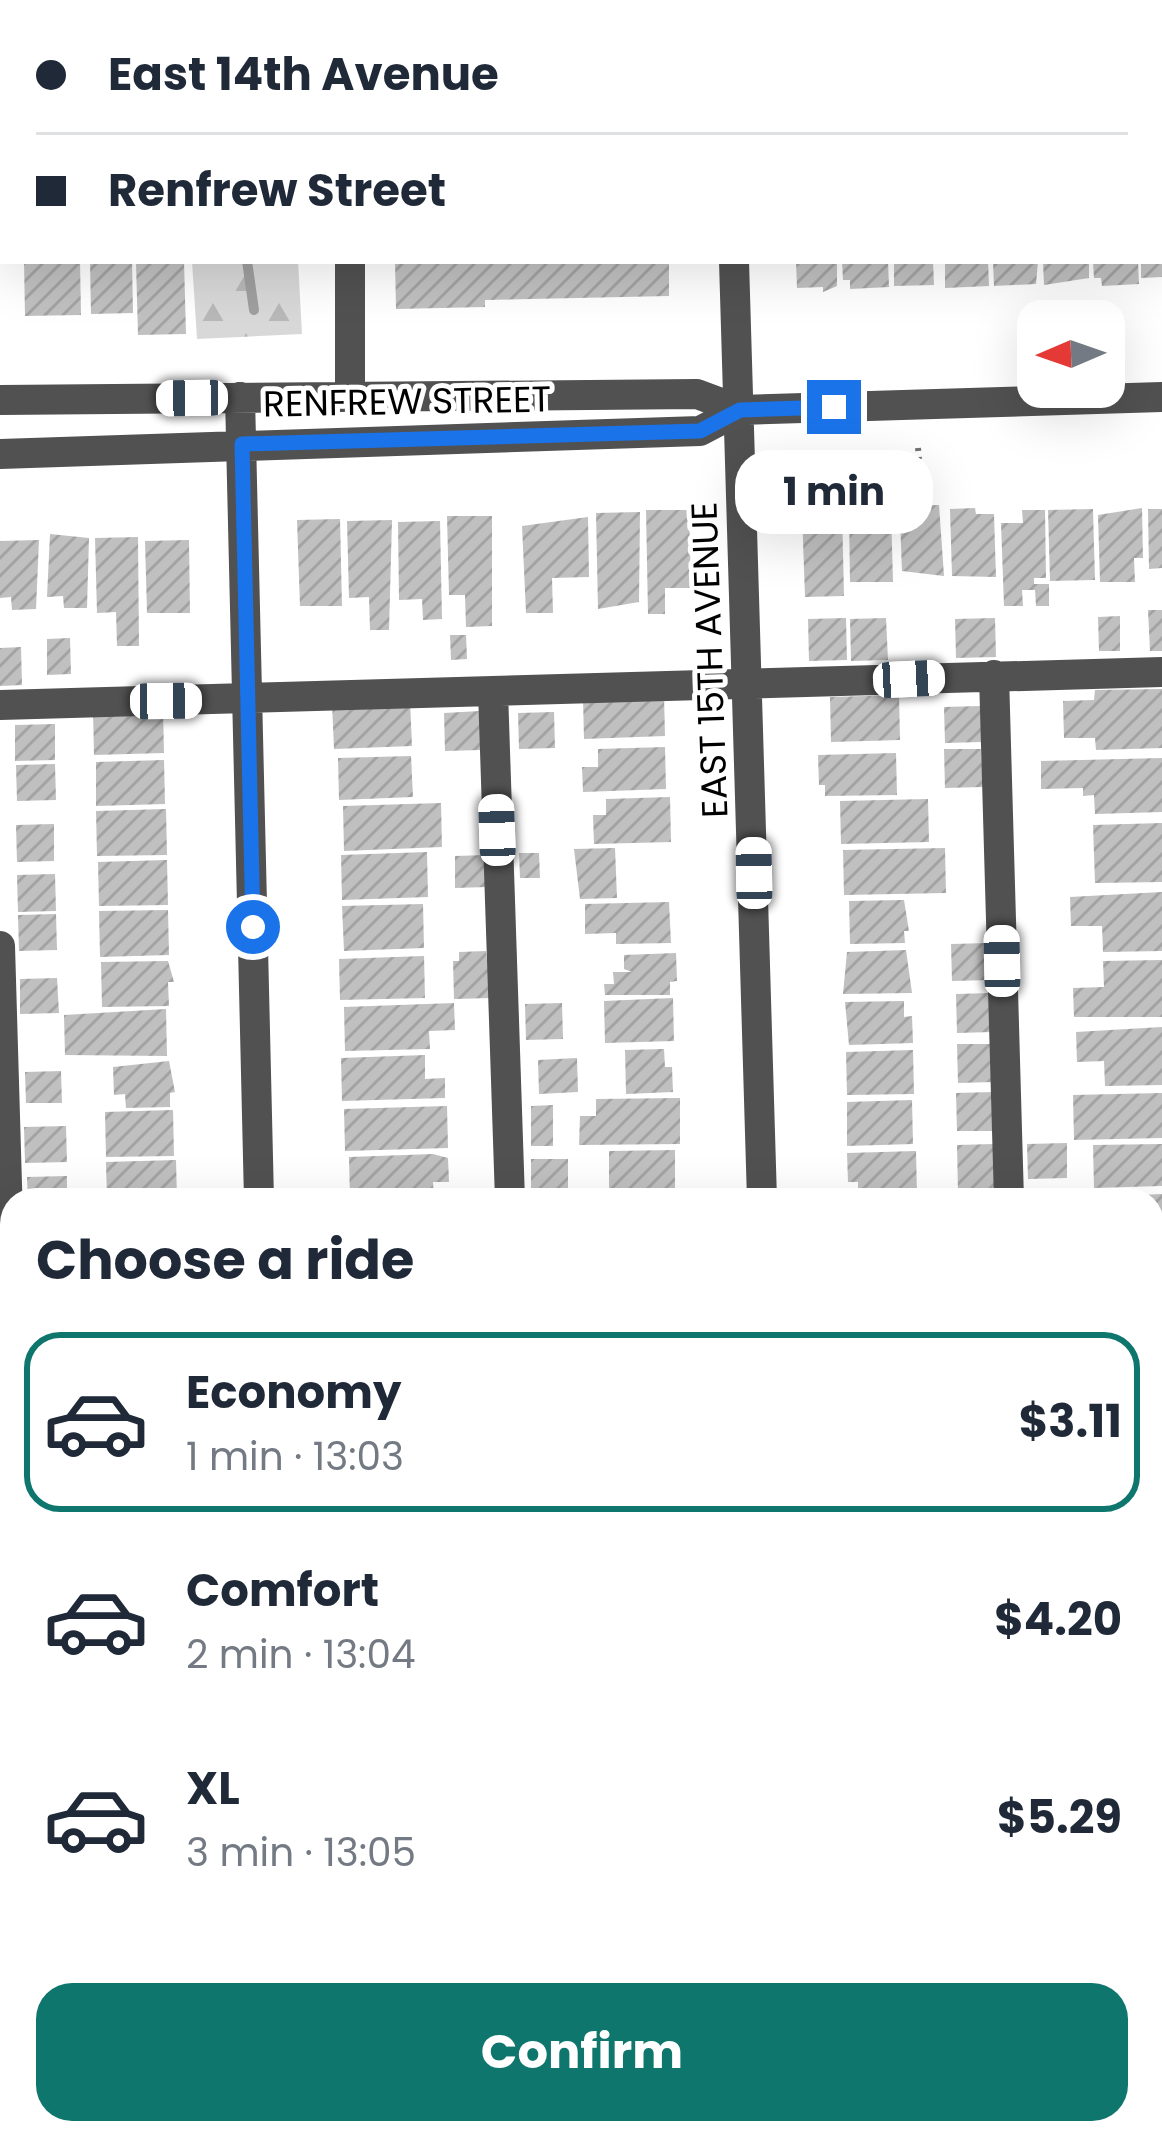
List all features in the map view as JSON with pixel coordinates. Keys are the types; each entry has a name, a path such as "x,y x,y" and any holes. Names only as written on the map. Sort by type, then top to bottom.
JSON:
{"street":[{"path":"350,264 350,397"},
{"name":"EAST 15TH AVENUE","path":"734,264 762,1188"},
{"name":"RENFREW STREET","path":"0,400 697,394 740,410 1162,397"},
{"path":"240,398 259,1188"},
{"name":"RENFREW STREET","path":"0,454 700,431 740,410"},
{"path":"0,705 1162,672"},
{"path":"994,675 1009,1188"},
{"path":"493,691 510,1188"},
{"path":"0,946 7,1188"}],"path":[{"path":"918,448 919,459"}],"green space":[{"path":"192,264 298,264 302,334 197,339"}],"building":[{"path":"24,264 80,264 81,315 25,316"},
{"path":"90,264 132,264 133,313 91,314"},
{"path":"136,264 184,264 186,334 138,335"},
{"path":"395,264 669,264 669,296 485,300 485,307 396,309"},
{"path":"796,264 837,264 837,286 823,292 823,287 797,288"},
{"path":"842,264 888,264 889,287 850,289 850,280 843,280"},
{"path":"894,264 933,264 934,285 894,286"},
{"path":"945,264 988,264 989,286 945,288"},
{"path":"993,264 1038,264 1036,284 994,286"},
{"path":"1043,264 1089,264 1089,278 1044,285"},
{"path":"1093,264 1138,264 1139,284 1102,286 1101,278 1094,278"},
{"path":"1141,264 1162,264 1162,277 1141,278"},
{"path":"939,505 944,576 902,571 900,518 916,517 915,506"},
{"path":"975,508 976,514 994,514 996,577 952,576 950,509"},
{"path":"1142,508 1143,558 1134,558 1135,582 1100,582 1098,515"},
{"path":"1093,509 1095,580 1050,581 1048,510"},
{"path":"1148,509 1162,509 1162,568 1149,569"},
{"path":"646,510 689,510 691,588 665,588 665,614 648,614"},
{"path":"1022,510 1045,510 1046,578 1034,578 1034,584 1049,584 1049,606 1036,606 1035,590 1022,590 1023,606 1004,606 1001,523 1023,523"},
{"path":"842,511 844,596 805,597 802,512"},
{"path":"891,511 893,582 850,582 849,512"},
{"path":"640,512 639,602 598,609 596,513"},
{"path":"447,516 492,516 492,626 466,627 465,595 449,595"},
{"path":"588,517 589,577 552,578 553,613 526,613 522,526"},
{"path":"340,519 342,606 300,606 297,520"},
{"path":"392,520 389,630 370,630 369,597 349,598 347,521"},
{"path":"440,521 442,619 423,620 422,599 399,600 398,522"},
{"path":"50,534 89,538 87,608 64,608 63,596 47,597"},
{"path":"138,537 139,646 117,646 116,612 97,613 95,538"},
{"path":"39,540 36,609 12,610 11,597 0,598 0,541"},
{"path":"189,540 190,613 147,613 145,541"},
{"path":"1148,610 1162,610 1162,651 1150,651"},
{"path":"1120,616 1120,651 1099,651 1098,617"},
{"path":"846,618 847,660 809,661 808,619"},
{"path":"886,618 888,660 851,661 850,619"},
{"path":"995,618 996,657 956,658 955,619"},
{"path":"450,635 466,635 467,659 451,660"},
{"path":"70,638 71,674 47,675 47,639"},
{"path":"21,647 22,685 0,686 0,648"},
{"path":"1162,689 1162,748 1096,750 1095,738 1064,738 1063,701 1094,700 1095,690"},
{"path":"664,695 665,736 584,739 583,698"},
{"path":"899,695 900,740 831,742 830,697"},
{"path":"410,701 412,746 334,749 332,703"},
{"path":"981,706 982,742 945,743 944,707"},
{"path":"163,709 164,753 94,755 93,710"},
{"path":"480,711 481,750 445,751 444,713"},
{"path":"554,712 555,748 519,749 518,713"},
{"path":"55,724 55,760 15,761 15,725"},
{"path":"665,747 666,789 583,792 582,767 598,767 598,749"},
{"path":"944,749 981,749 983,787 945,788"},
{"path":"896,753 897,795 825,796 825,785 819,785 818,755"},
{"path":"411,756 413,797 339,800 338,758"},
{"path":"1162,758 1162,812 1095,814 1094,795 1083,796 1083,788 1041,789 1041,761"},
{"path":"164,760 165,804 96,806 96,762"},
{"path":"55,764 56,800 17,801 16,765"},
{"path":"670,797 671,842 594,844 593,815 606,815 606,799"},
{"path":"928,799 929,842 841,844 840,801"},
{"path":"441,803 442,847 344,851 343,806"},
{"path":"166,809 167,855 97,856 96,811"},
{"path":"1162,823 1162,882 1095,883 1093,825"},
{"path":"54,824 54,861 17,862 16,825"},
{"path":"615,848 617,898 580,899 574,849"},
{"path":"945,848 946,893 844,895 843,850"},
{"path":"427,852 428,897 342,900 341,855"},
{"path":"519,853 539,853 540,878 520,878"},
{"path":"486,855 487,887 455,888 455,856"},
{"path":"167,860 168,905 99,906 98,862"},
{"path":"55,874 56,911 18,912 17,875"},
{"path":"1162,892 1162,951 1103,952 1102,926 1071,926 1070,897"},
{"path":"904,900 909,931 904,931 905,943 850,944 849,901"},
{"path":"669,902 671,943 616,944 616,933 585,934 585,904"},
{"path":"423,904 424,948 344,951 342,906"},
{"path":"168,910 169,955 100,957 99,911"},
{"path":"56,914 57,950 19,951 18,915"},
{"path":"989,943 990,980 952,981 951,944"},
{"path":"906,950 912,993 843,994 847,952"},
{"path":"486,951 491,998 454,999 453,961 459,961 459,952"},
{"path":"676,953 677,981 670,982 670,995 605,995 604,984 614,984 613,972 632,972 624,969 624,955"},
{"path":"424,956 425,998 340,1000 339,959"},
{"path":"1162,960 1162,1017 1074,1017 1073,988 1104,987 1103,961"},
{"path":"168,961 174,982 168,982 169,1006 102,1007 101,962"},
{"path":"57,978 59,1013 20,1014 20,979"},
{"path":"991,993 992,1032 957,1033 956,994"},
{"path":"673,998 674,1041 605,1043 604,1001"},
{"path":"904,1001 904,1017 912,1016 913,1043 849,1045 845,1002"},
{"path":"454,1003 455,1030 429,1031 430,1049 345,1051 344,1007"},
{"path":"562,1003 563,1039 526,1040 525,1004"},
{"path":"166,1009 167,1056 65,1055 64,1015"},
{"path":"1162,1027 1162,1085 1105,1086 1104,1061 1077,1062 1076,1032"},
{"path":"957,1044 993,1044 994,1082 958,1083"},
{"path":"664,1049 665,1067 672,1067 673,1092 626,1094 625,1050"},
{"path":"913,1050 914,1094 847,1095 846,1052"},
{"path":"425,1055 425,1079 445,1078 445,1098 342,1101 341,1058"},
{"path":"577,1058 578,1092 539,1094 538,1060"},
{"path":"169,1061 175,1092 170,1093 170,1107 126,1108 125,1094 114,1095 113,1067"},
{"path":"61,1071 62,1103 26,1103 25,1072"},
{"path":"993,1092 994,1131 957,1131 956,1093"},
{"path":"1162,1093 1162,1138 1074,1140 1073,1095"},
{"path":"680,1098 680,1144 579,1145 580,1116 596,1116 596,1099"},
{"path":"912,1100 913,1144 847,1146 847,1102"},
{"path":"553,1105 553,1146 531,1146 531,1106"},
{"path":"447,1106 448,1148 345,1151 344,1109"},
{"path":"173,1110 174,1156 106,1157 105,1112"},
{"path":"66,1126 67,1162 25,1163 24,1127"},
{"path":"1067,1143 1067,1178 1028,1179 1027,1144"},
{"path":"994,1144 995,1188 958,1188 957,1145"},
{"path":"1162,1144 1162,1186 1094,1188 1093,1145"},
{"path":"675,1150 675,1188 609,1188 609,1151"},
{"path":"916,1151 917,1188 858,1188 858,1182 848,1182 847,1153"},
{"path":"433,1154 448,1158 449,1182 433,1182 433,1188 350,1188 349,1157"},
{"path":"531,1159 568,1159 568,1188 531,1188"},
{"path":"176,1160 177,1188 107,1188 106,1162"},
{"path":"67,1176 67,1188 27,1188 27,1177"}],"waterway":[{"path":"247,264 254,310"}],"route":[{"path":"253,927 242,444 700,431 740,410 834,407"}]}
